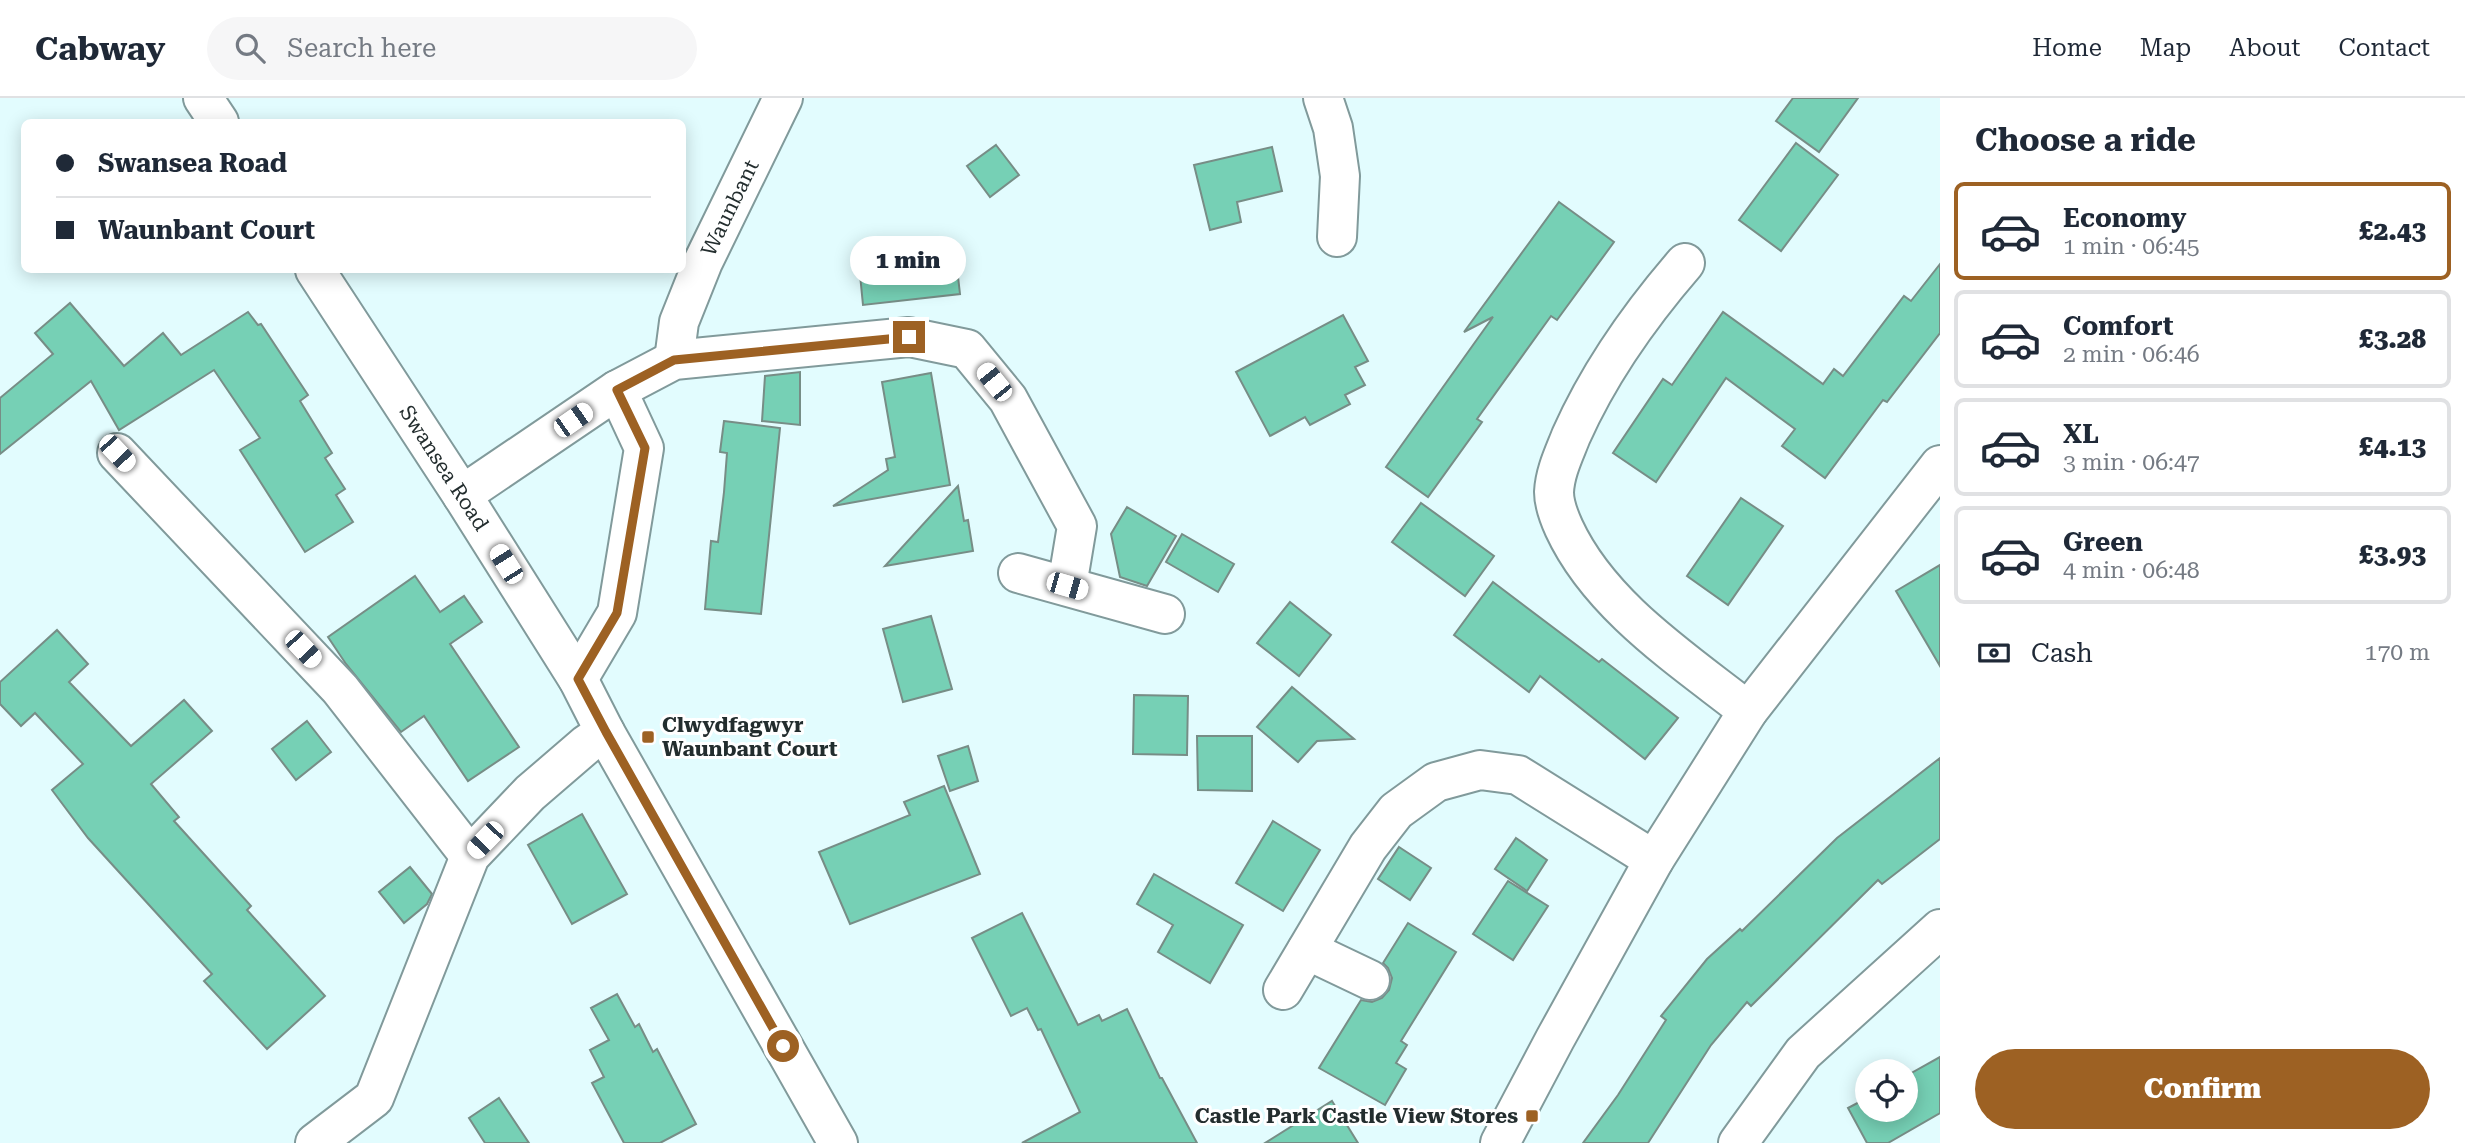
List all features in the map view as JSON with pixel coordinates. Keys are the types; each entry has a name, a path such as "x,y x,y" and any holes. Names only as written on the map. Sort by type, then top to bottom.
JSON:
{"street":[{"path":"203,98 217,119"},
{"name":"Waunbant","path":"674,360 679,323 704,262 783,98"},
{"path":"1323,98 1333,128 1340,176 1337,237"},
{"path":"1685,263 1645,313 1585,405 1559,466 1554,494 1559,516 1573,547 1588,569 1642,628 1748,711"},
{"name":"Swansea Road","path":"317,273 463,495 578,679 838,1143"},
{"path":"463,495 617,390 674,360 909,337 967,349 1008,399 1077,526 1067,586"},
{"path":"578,679 617,613 645,448 617,390"},
{"path":"117,453 340,689 470,856"},
{"path":"1500,1143 1654,860 1748,711 1940,465"},
{"path":"1018,573 1165,614"},
{"path":"315,1143 374,1098 470,856 530,793 587,744 606,732"},
{"path":"1283,990 1368,847 1396,810 1436,782 1480,770 1518,775 1654,860"},
{"path":"1738,1143 1803,1053 1940,929"},
{"path":"1307,950 1370,980"}],"building":[{"path":"1793,98 1858,98 1819,152 1776,121"},
{"path":"1796,143 1838,175 1781,251 1739,220"},
{"path":"996,145 1019,175 990,197 967,166"},
{"path":"1272,147 1282,191 1237,202 1241,222 1210,230 1194,165"},
{"path":"1559,202 1614,242 1557,320 1551,316 1477,419 1482,422 1428,497 1386,467 1493,317 1464,332"},
{"path":"887,250 888,266 956,259 960,294 863,305 858,254"},
{"path":"1940,264 1940,333 1887,402 1883,400 1825,478 1782,446 1795,429 1726,378 1656,482 1613,453 1663,379 1672,385 1723,312 1823,384 1834,369 1843,376 1904,296 1911,301"},
{"path":"70,303 124,366 163,333 181,355 248,312 258,325 261,324 308,395 300,401 332,453 325,458 345,489 336,495 353,522 305,552 240,450 260,438 214,370 119,430 91,381 0,454 0,398 53,354 35,333"},
{"path":"1343,315 1368,361 1355,367 1365,385 1345,395 1350,404 1310,425 1305,417 1270,436 1236,372"},
{"path":"800,372 800,425 762,421 765,376"},
{"path":"931,373 950,485 833,506 888,470 886,459 895,457 882,382"},
{"path":"724,421 780,428 761,614 705,609 711,541 718,542 724,492 727,453 720,452"},
{"path":"958,486 973,551 885,566"},
{"path":"1741,498 1783,526 1728,605 1687,576"},
{"path":"1421,503 1494,556 1465,596 1392,542"},
{"path":"1127,507 1176,536 1147,586 1120,577 1111,534"},
{"path":"1182,534 1234,564 1218,592 1166,562"},
{"path":"1940,565 1940,666 1896,591"},
{"path":"415,576 440,612 464,596 482,622 450,644 519,747 468,781 424,716 401,732 346,664 328,637"},
{"path":"1493,582 1599,662 1602,659 1678,718 1645,759 1540,676 1529,692 1454,635"},
{"path":"1290,602 1331,635 1299,676 1257,643"},
{"path":"931,616 952,689 903,702 883,629"},
{"path":"57,630 88,664 69,682 131,746 184,700 212,731 151,784 179,817 174,821 251,906 247,910 325,996 267,1049 204,981 212,974 88,838 52,790 83,764 35,713 21,726 0,704 0,682"},
{"path":"1292,687 1354,739 1317,741 1298,762 1257,727"},
{"path":"1134,695 1188,696 1187,755 1133,754"},
{"path":"307,721 331,752 296,780 272,749"},
{"path":"1197,736 1252,736 1252,791 1198,790"},
{"path":"968,746 978,781 950,791 938,756"},
{"path":"1940,758 1940,839 1882,884 1878,880 1751,1006 1747,1002 1711,1045 1648,1143 1583,1143 1618,1095 1666,1020 1661,1016 1707,959 1740,929 1742,931 1837,838"},
{"path":"944,786 980,874 850,924 819,852 910,815 904,802"},
{"path":"582,814 627,894 572,924 528,845"},
{"path":"1273,821 1320,850 1283,911 1236,883"},
{"path":"1516,838 1547,860 1527,891 1495,869"},
{"path":"1399,847 1431,868 1410,900 1378,879"},
{"path":"410,867 432,894 427,904 404,923 379,892"},
{"path":"1154,874 1243,925 1210,983 1158,952 1173,925 1137,904"},
{"path":"1508,881 1548,906 1513,960 1473,934"},
{"path":"1022,913 1078,1025 1099,1015 1102,1021 1127,1009 1160,1078 1197,1143 1022,1143 1080,1112 1041,1029 1038,1030 1027,1008 1011,1016 972,938"},
{"path":"1408,923 1456,952 1401,1041 1407,1045 1396,1063 1406,1069 1385,1105 1319,1068 1361,1000 1372,1002 1382,998 1389,990 1392,978 1383,963"},
{"path":"617,994 635,1027 639,1024 653,1052 657,1049 696,1124 660,1143 624,1143 592,1083 604,1077 590,1050 609,1040 591,1008"},
{"path":"1940,1057 1940,1113 1888,1143 1867,1143 1856,1122 1918,1122 1918,1069"},
{"path":"499,1098 529,1143 485,1143 469,1118"},
{"path":"1332,1101 1358,1143 1265,1143"},
{"path":"1855,1104 1855,1121 1848,1108"}],"place":[{"name":"Clwydfagwyr Waunbant Court","path":"648,737"},
{"name":"Castle Park Castle View Stores","path":"1532,1116"}],"route":[{"path":"783,1046 578,679 617,613 645,448 617,390 674,360 909,337"}]}
